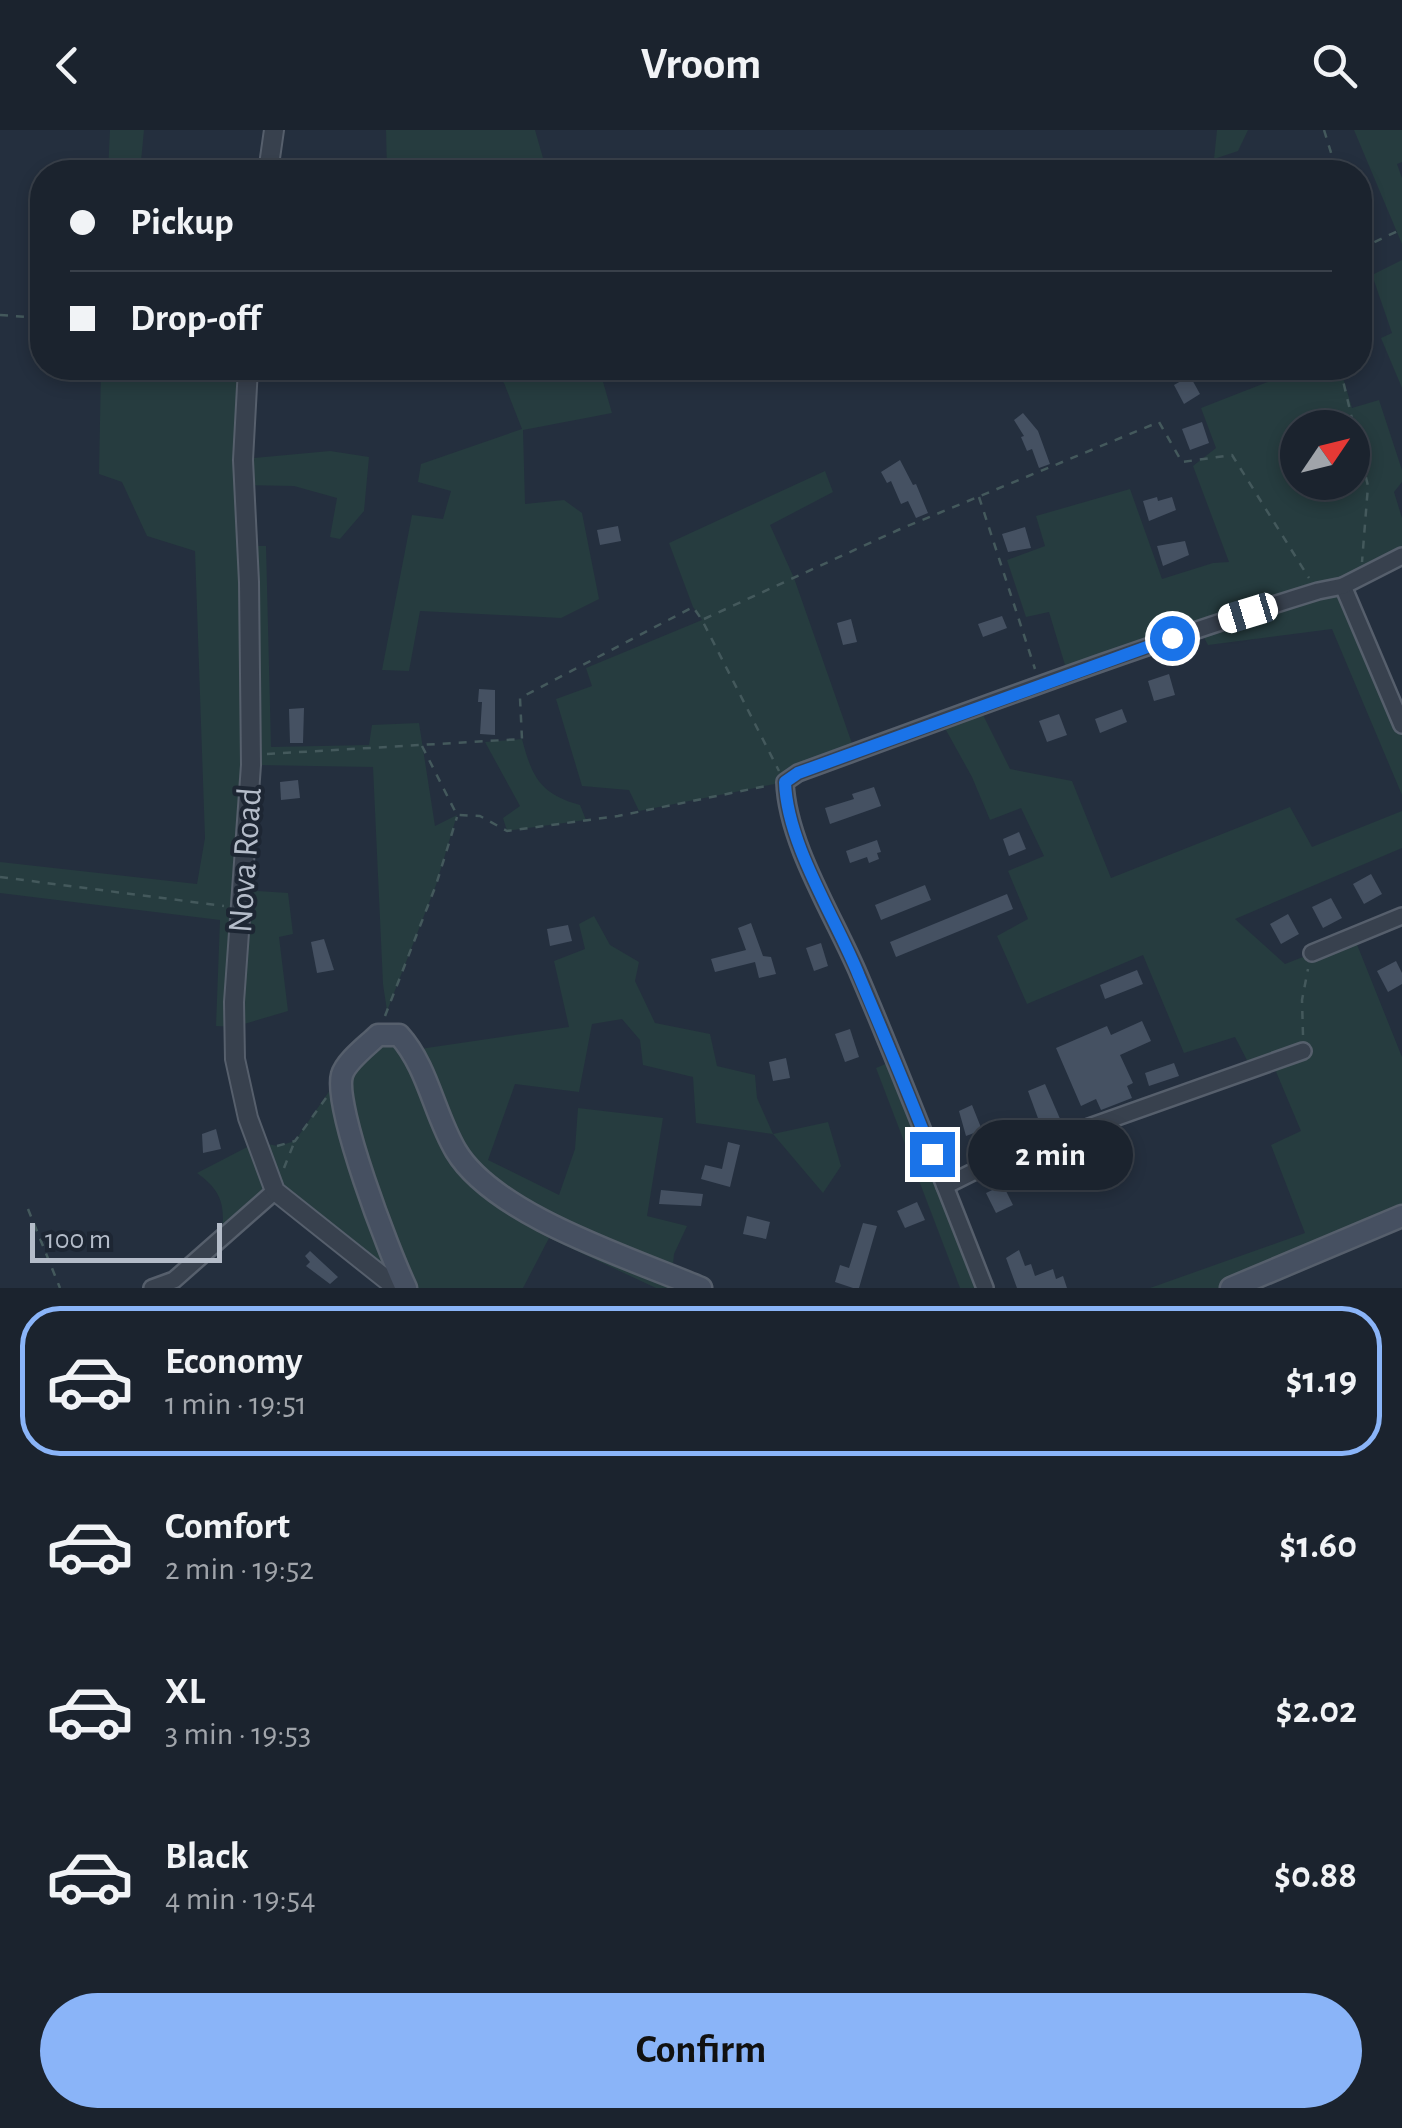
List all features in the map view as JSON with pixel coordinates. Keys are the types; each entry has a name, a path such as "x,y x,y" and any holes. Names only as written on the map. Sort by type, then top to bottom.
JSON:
{"main road":[{"path":"406,1288 390,1252 340,1100 343,1072 378,1035 399,1035 413,1050 457,1154 488,1184 527,1214 701,1288"},
{"path":"1231,1288 1402,1216"}],"street":[{"path":"270,160 274,130"},
{"name":"Nova Road","path":"247,380 242,460 249,582 251,755 234,1002 235,1059 257,1142 275,1190"},
{"path":"985,1288 859,976 827,912 786,805 785,782 798,773 1117,655 1344,586 1402,556"},
{"path":"1344,586 1402,725"},
{"path":"1312,953 1402,916"},
{"path":"945,1186 999,1158 1304,1051"},
{"path":"152,1288 174,1280 275,1190 397,1288"}],"path":[{"path":"1324,130 1333,160"},
{"path":"1372,244 1402,229"},
{"path":"0,315 30,317"},
{"path":"1343,380 1368,486 1360,576"},
{"path":"702,620 1159,422 1182,462 1232,455 1318,591"},
{"path":"979,497 1040,684"},
{"path":"251,755 522,739 520,698 693,607 785,782 618,816 507,830 480,816 457,815"},
{"path":"378,1035 436,885 457,815 422,746"},
{"path":"0,878 240,908"},
{"path":"1304,1051 1302,1000 1312,953"},
{"path":"275,1190 295,1142 327,1096"},
{"path":"257,1142 278,1146 295,1142"},
{"path":"28,1209 60,1288"}],"green space":[{"path":"110,130 144,130 141,160 109,160"},
{"path":"386,130 535,130 544,160 387,160"},
{"path":"1217,130 1248,130 1238,151 1214,159"},
{"path":"1354,130 1402,130 1402,162 1397,164 1402,178 1402,244 1372,173 1372,160 1367,160"},
{"path":"1402,260 1402,388 1381,338 1392,333 1372,275"},
{"path":"101,380 247,380 243,459 330,451 369,457 364,511 340,539 330,537 337,498 294,486 245,485 247,546 266,546 271,747 369,745 372,725 419,723 435,826 457,815 436,885 387,1011 373,767 251,765 243,890 288,893 293,934 279,937 288,1011 234,1027 216,1026 220,920 0,893 0,862 197,884 205,838 195,551 147,536 122,482 99,474"},
{"path":"501,380 602,380 612,413 523,430 525,504 564,500 582,513 599,599 561,618 420,611 409,671 382,670 412,515 443,519 451,491 418,482 421,464 522,429"},
{"path":"1272,380 1344,380 1352,408 1379,400 1402,470 1402,482 1394,492 1402,518 1402,556 1344,587 1402,725 1402,795 1332,629 1208,645 1200,630 1068,675 1049,612 1026,617 1007,560 1045,546 1036,516 1130,489 1162,579 1229,562 1193,466 1216,448 1201,408"},
{"path":"825,471 833,492 770,525 794,578 855,752 785,782 639,811 629,790 582,786 556,699 592,686 586,668 702,620 693,607 669,543"},
{"path":"980,709 1010,769 1072,781 1111,878 1290,807 1312,847 1402,811 1402,848 1235,919 1285,964 1354,937 1402,1057 1402,1216 1231,1288 1150,1288 1305,1233 1271,1145 1301,1131 1272,1062 1251,1068 1235,1037 1184,1053 1143,955 1027,1004 997,936 1028,919 1008,871 1044,856 1021,808 990,820 941,721"},
{"path":"522,739 540,782 555,795 580,805 586,820 507,831 503,818 520,806 485,742"},
{"path":"594,916 610,945 639,962 635,981 655,1023 710,1034 717,1066 755,1075 757,1098 773,1134 696,1123 693,1077 643,1065 640,1040 622,1019 592,1024 579,1092 515,1084 488,1160 559,1195 575,1149 578,1108 663,1118 647,1216 687,1226 674,1254 672,1275 701,1288 656,1288 549,1238 523,1288 397,1288 275,1191 222,1234 220,1199 197,1173 257,1142 278,1146 295,1141 343,1071 378,1035 413,1050 569,1027 554,961 585,949 579,924"},
{"path":"895,1060 985,1288 960,1288 876,1068"},
{"path":"828,1122 841,1166 823,1193 773,1134"}],"building":[{"path":"1192,380 1200,394 1184,404 1174,385"},
{"path":"1023,413 1038,431 1050,464 1039,468 1032,449 1027,451 1021,437 1024,436 1014,420"},
{"path":"1202,422 1209,443 1190,450 1182,429"},
{"path":"900,460 928,513 916,518 908,501 901,504 891,481 887,483 881,472"},
{"path":"1157,497 1158,501 1172,497 1176,510 1149,521 1143,501"},
{"path":"618,526 621,541 600,545 597,530"},
{"path":"1025,527 1031,548 1008,552 1002,534"},
{"path":"1185,541 1189,555 1163,566 1157,546"},
{"path":"1002,616 1007,628 983,637 978,624"},
{"path":"851,619 857,642 843,645 837,623"},
{"path":"1169,674 1175,695 1154,701 1148,681"},
{"path":"479,689 495,690 495,735 480,734"},
{"path":"304,708 303,743 290,743 289,709"},
{"path":"1122,709 1127,722 1100,733 1095,719"},
{"path":"1059,714 1067,735 1047,742 1039,721"},
{"path":"298,780 300,798 281,800 280,782"},
{"path":"874,787 881,806 830,824 825,808 854,799 852,794"},
{"path":"1019,832 1026,849 1009,856 1003,839"},
{"path":"877,840 879,859 869,863 867,857 850,863 846,851"},
{"path":"1371,874 1382,894 1364,904 1353,884"},
{"path":"925,885 931,900 881,920 875,905"},
{"path":"1007,894 1013,909 896,957 890,942"},
{"path":"1331,898 1342,918 1323,928 1312,907"},
{"path":"1288,914 1299,934 1281,944 1270,924"},
{"path":"751,923 763,956 771,957 776,974 759,978 755,962 715,972 711,959 746,950 738,928"},
{"path":"568,925 572,941 550,946 547,929"},
{"path":"324,939 334,970 317,973 311,942"},
{"path":"821,943 828,966 814,971 806,948"},
{"path":"1396,961 1402,984 1388,992 1377,971"},
{"path":"1137,970 1143,984 1105,999 1100,985"},
{"path":"1142,1021 1151,1041 1120,1055 1133,1083 1127,1086 1132,1098 1101,1110 1096,1099 1081,1106 1056,1048 1107,1026 1111,1035"},
{"path":"850,1029 859,1057 845,1062 835,1034"},
{"path":"786,1058 790,1078 773,1081 769,1062"},
{"path":"1174,1063 1179,1076 1149,1086 1145,1073"},
{"path":"1045,1084 1061,1121 1042,1129 1028,1091"},
{"path":"972,1105 982,1130 966,1136 959,1111"},
{"path":"216,1129 221,1149 203,1153 202,1134"},
{"path":"728,1142 740,1145 730,1187 701,1179 705,1165 722,1169"},
{"path":"1070,1146 1073,1155 1063,1161 1032,1168 1029,1160"},
{"path":"1003,1185 1013,1205 996,1213 986,1193"},
{"path":"661,1190 703,1194 701,1206 659,1204"},
{"path":"917,1202 925,1220 905,1228 897,1211"},
{"path":"747,1216 770,1222 766,1239 743,1234"},
{"path":"863,1223 877,1226 859,1288 853,1288 835,1282 840,1265 849,1268"},
{"path":"1019,1250 1025,1266 1031,1264 1035,1276 1053,1269 1056,1279 1063,1276 1067,1288 1017,1288 1006,1258"},
{"path":"310,1251 338,1277 330,1284 306,1266 310,1262 305,1256"}],"route":[{"path":"932,1154 859,976 827,912 786,805 785,782 798,773 1172,638"}]}
